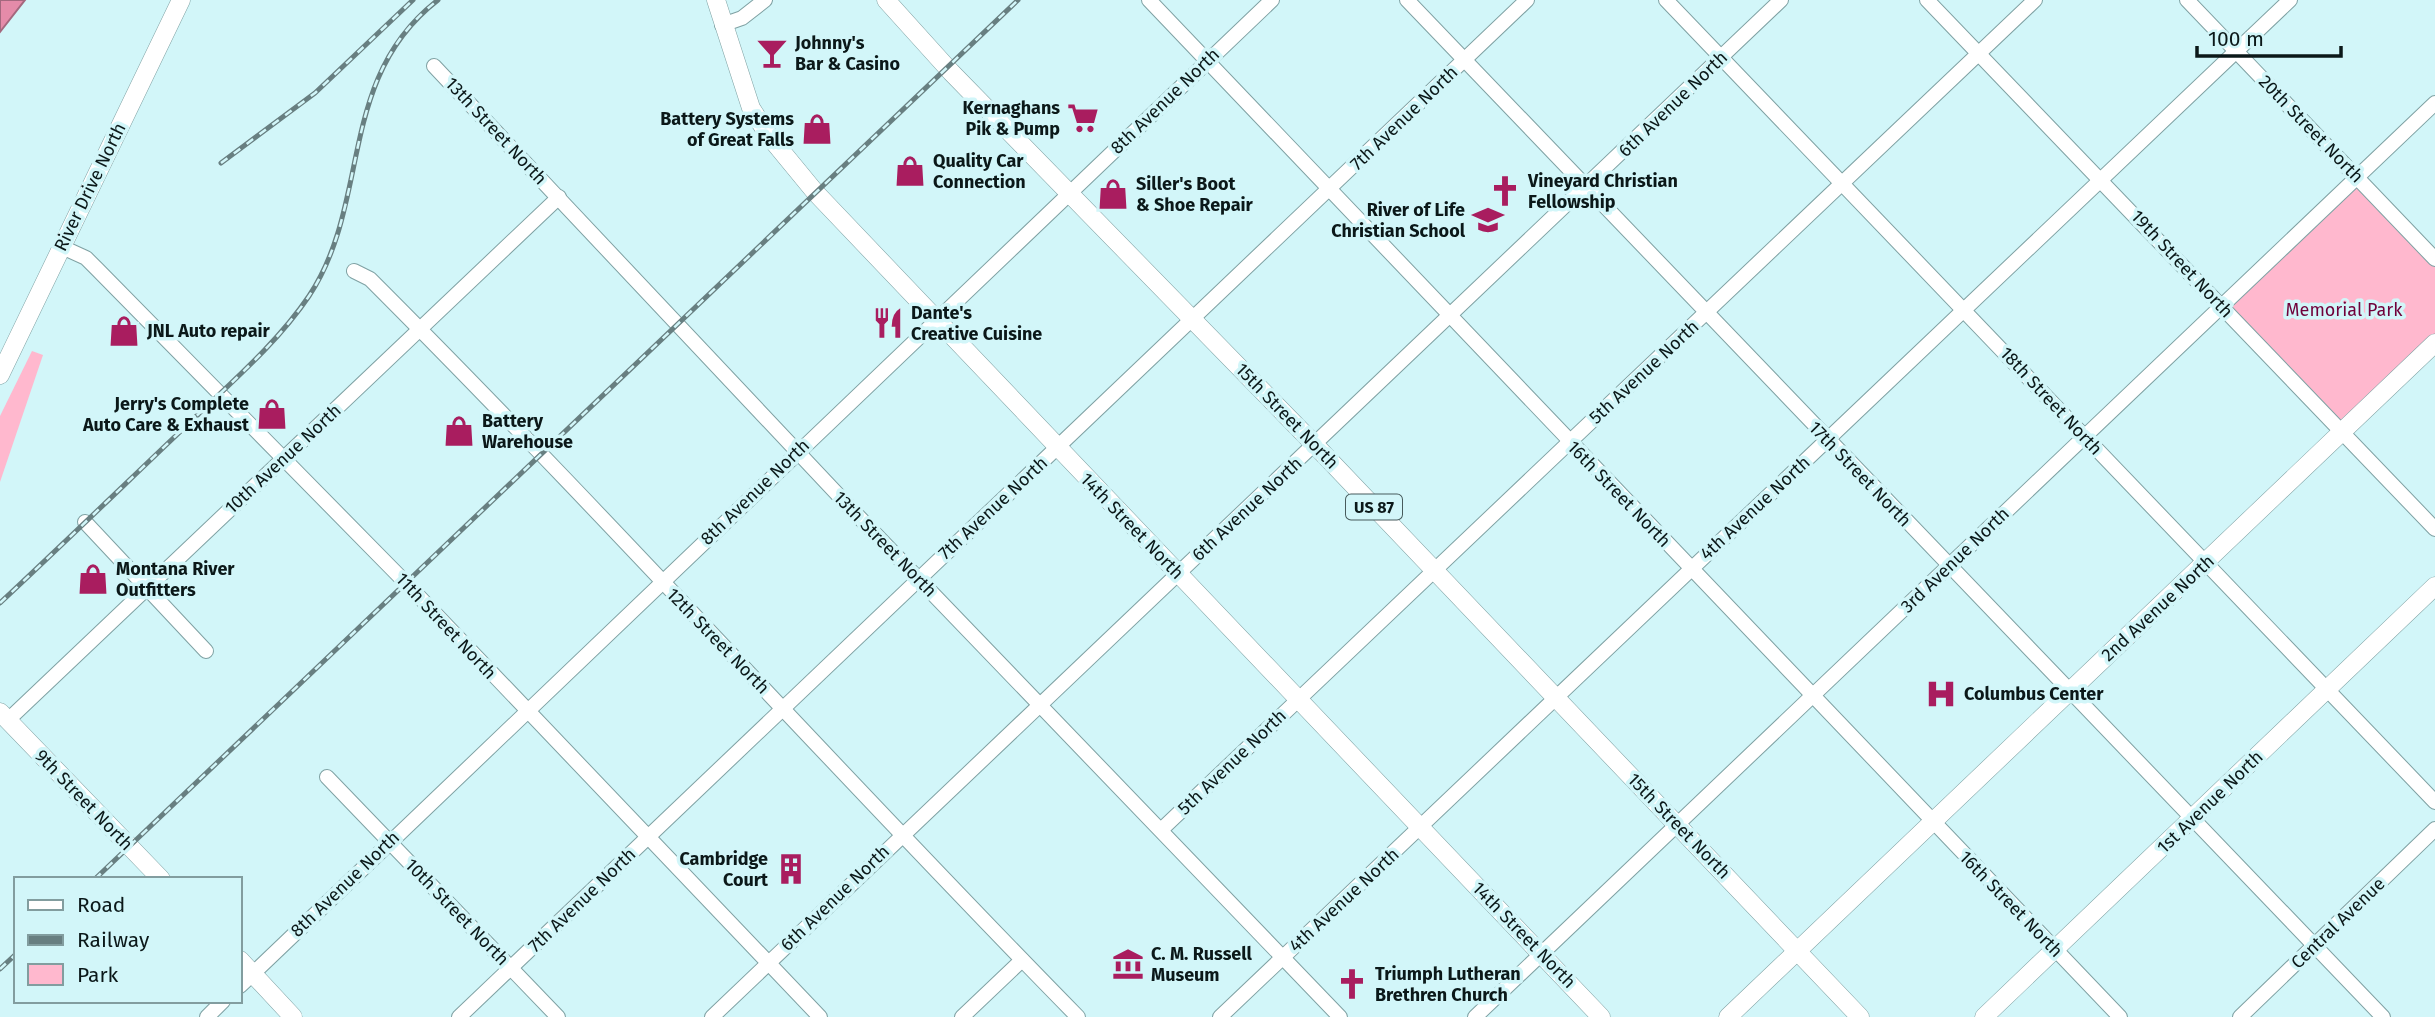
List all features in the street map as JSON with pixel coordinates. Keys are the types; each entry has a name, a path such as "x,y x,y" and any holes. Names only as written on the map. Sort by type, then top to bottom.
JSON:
{"main road":[{"name":"River Drive North","path":"0,375 181,0"},
{"name":"14th Street North","path":"716,0 751,108 769,136 815,192 1297,701 1601,1017"},
{"name":"15th Street North","path":"886,0 951,72 1071,191 1860,1017"},
{"name":"2nd Avenue North","path":"1728,1017 2435,343"},
{"name":"1st Avenue North","path":"1984,1017 2435,586"},
{"name":"9th Street North","path":"2,716 159,877"},
{"path":"246,980 293,1017"}],"street":[{"path":"722,25 742,18 765,0"},
{"name":"16th Street North","path":"1149,0 2120,1017"},
{"name":"8th Avenue North","path":"246,980 1272,0"},
{"name":"17th Street North","path":"1408,0 2068,692 2383,1017"},
{"name":"7th Avenue North","path":"459,1017 1527,0"},
{"name":"18th Street North","path":"1666,0 2435,802"},
{"name":"6th Avenue North","path":"712,1017 1039,703 1315,445 1781,0"},
{"name":"19th Street North","path":"1927,0 2435,529"},
{"name":"5th Avenue North","path":"1161,830 2035,0"},
{"name":"20th Street North","path":"2187,0 2435,259"},
{"name":"4th Avenue North","path":"1220,1017 2290,0"},
{"name":"13th Street North","path":"434,66 796,452 1340,1017"},
{"name":"3rd Avenue North","path":"1475,1017 2435,103"},
{"name":"10th Avenue North","path":"2,716 146,588 559,197"},
{"name":"11th Street North","path":"62,247 86,258 284,458 820,1017"},
{"name":"12th Street North","path":"354,271 370,279 420,329 1077,1017"},
{"path":"85,522 206,651"},
{"name":"10th Street North","path":"327,777 558,1017"},
{"name":"Central Avenue","path":"2240,1017 2435,829"},
{"path":"962,1017 1022,960"},
{"path":"206,1017 221,1003"}],"green space":[{"name":"Memorial Park","path":"2357,177 2435,259 2435,343 2341,433 2222,307"},
{"path":"32,351 43,355 0,482 0,416"}],"shaded area":[{"path":"0,0 25,0 0,32"}],"railway":[{"path":"221,163 315,93 413,0"},
{"path":"0,603 250,365 296,314 309,296 328,259 341,221 369,103 384,66 406,32 438,0"},
{"path":"97,877 1018,0"},
{"path":"0,969 14,956"}],"place":[{"name":"Johnny's Bar & Casino","path":"772,53"},
{"name":"Kernaghans Pik & Pump","path":"1083,118"},
{"name":"Battery Systems of Great Falls","path":"817,129"},
{"name":"Quality Car Connection","path":"910,171"},
{"name":"Vineyard Christian Fellowship","path":"1505,191"},
{"name":"Siller's Boot & Shoe Repair","path":"1113,194"},
{"name":"River of Life Christian School","path":"1488,220"},
{"name":"Dante's Creative Cuisine","path":"888,323"},
{"name":"JNL Auto repair","path":"124,331"},
{"name":"Jerry's Complete Auto Care & Exhaust","path":"272,414"},
{"name":"Battery Warehouse","path":"459,431"},
{"name":"Montana River Outfitters","path":"93,579"},
{"name":"Columbus Center","path":"1941,694"},
{"name":"Cambridge Court","path":"791,869"},
{"name":"C. M. Russell Museum","path":"1128,964"},
{"name":"Triumph Lutheran Brethren Church","path":"1352,984"}]}
